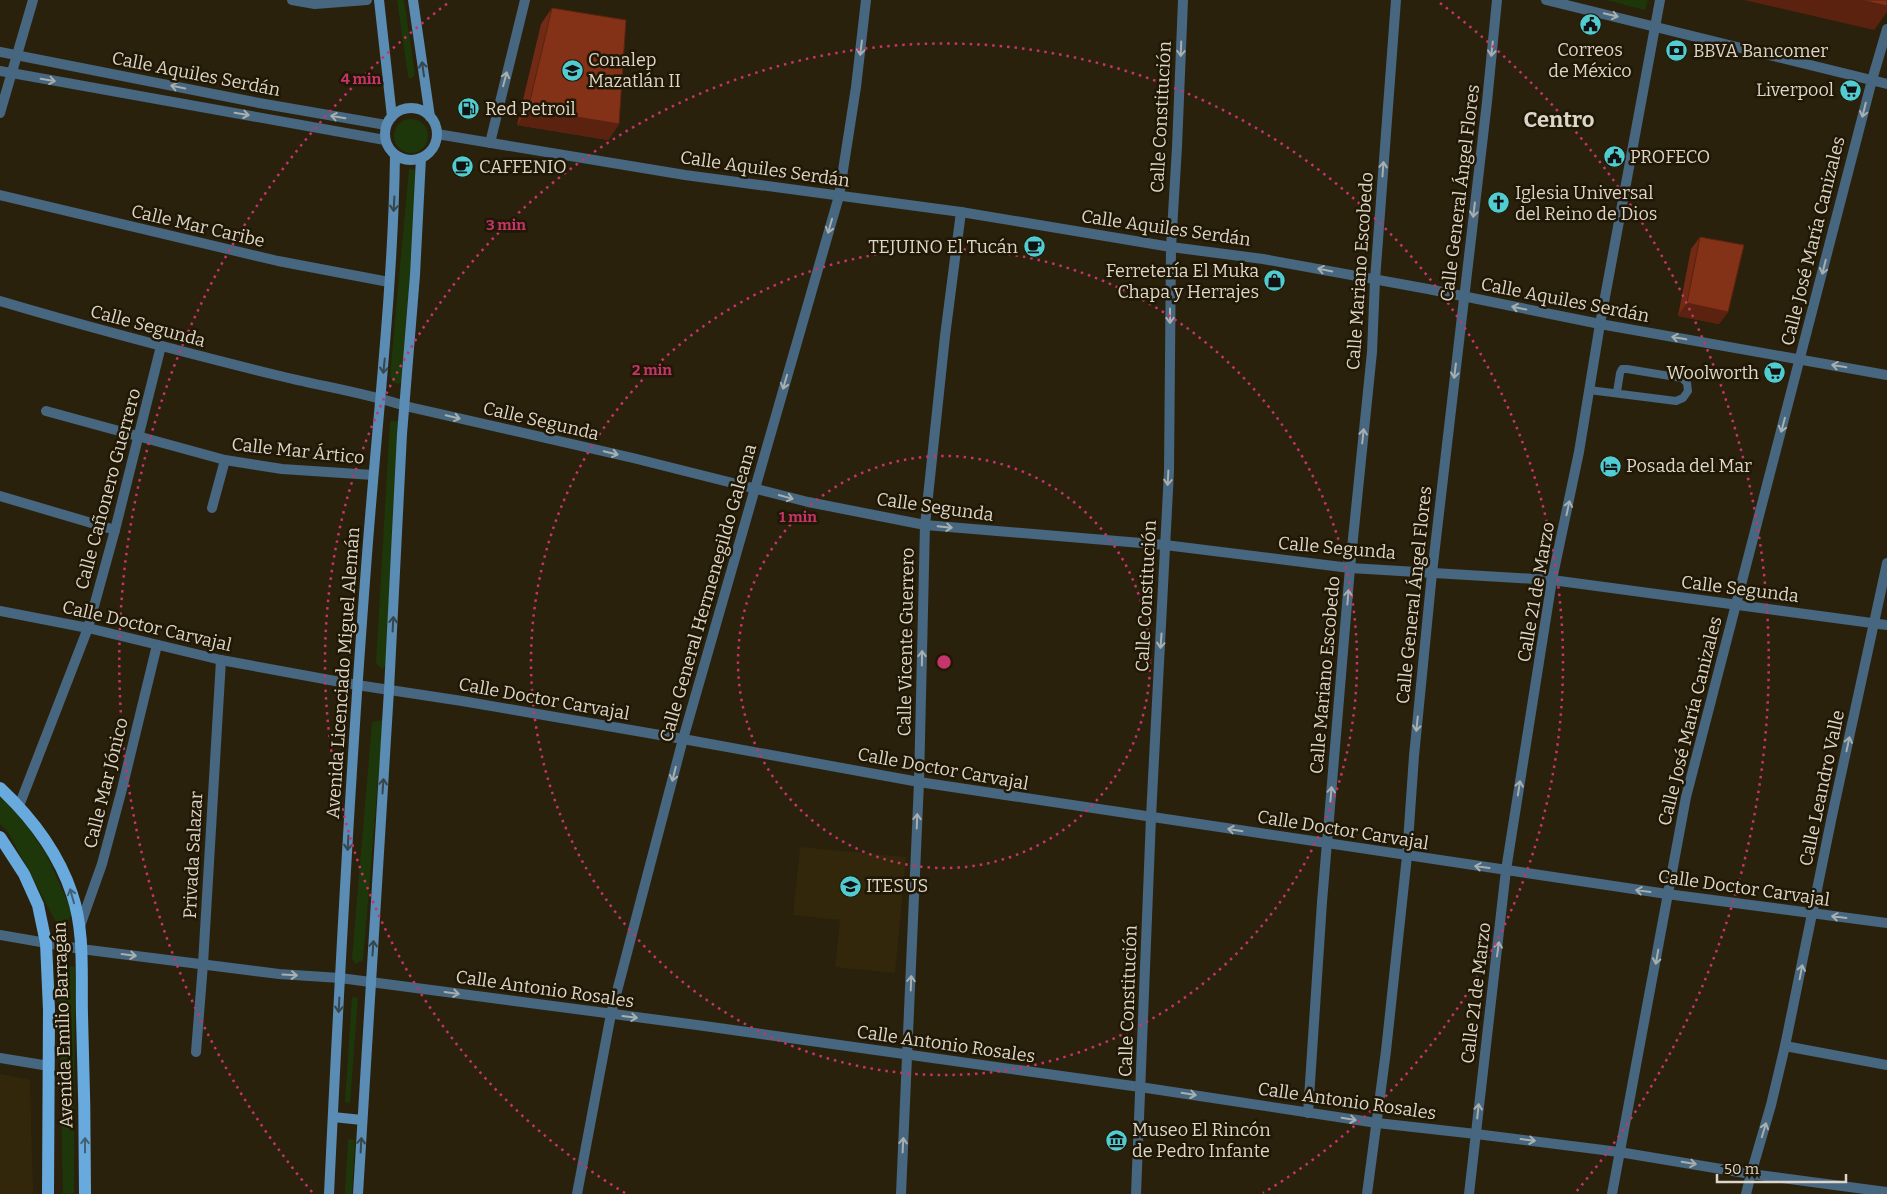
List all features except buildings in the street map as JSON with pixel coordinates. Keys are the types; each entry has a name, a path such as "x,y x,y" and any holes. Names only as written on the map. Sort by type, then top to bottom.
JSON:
{"main road":[{"path":"379,0 389,121 385,140 396,156 411,160 421,158 432,150 437,134 430,117 413,0"},
{"path":"389,121 399,111 407,108 423,111 430,117"},
{"name":"Avenida Licenciado Miguel Alemán","path":"329,1194 357,685 395,202 396,156"},
{"path":"358,1194 421,158"},
{"name":"Avenida Emilio Barragán","path":"0,788 19,806 49,846 62,869 72,895 79,927 84,1058 85,1194"},
{"name":"Avenida Emilio Barragán","path":"0,837 24,874 38,905 46,943 49,1066 48,1194"},
{"path":"333,1117 362,1120"}],"street":[{"path":"0,114 33,0"},
{"path":"292,0 315,4 367,0"},
{"path":"490,143 525,0"},
{"name":"Calle General Hermenegildo Galeana","path":"576,1194 612,1014 683,739 839,196 856,87 866,0"},
{"name":"Calle Constitución","path":"1136,1194 1151,817 1162,628 1168,471 1170,247 1177,147 1183,0"},
{"name":"Calle Mariano Escobedo","path":"1308,1113 1350,568 1372,352 1375,280 1396,0"},
{"name":"Calle General Ángel Flores","path":"1367,1194 1377,1123 1407,856 1414,756 1432,573 1497,0"},
{"path":"1546,0 1887,84"},
{"name":"Calle 21 de Marzo","path":"1469,1194 1506,870 1552,580 1579,452 1600,324 1660,0"},
{"name":"Calle José María Canizales","path":"1612,1194 1686,798 1735,604 1887,29"},
{"name":"Calle Aquiles Serdán","path":"0,52 259,103 389,121"},
{"name":"Calle Aquiles Serdán","path":"0,71 385,140"},
{"name":"Calle Aquiles Serdán","path":"437,134 666,172 961,212 1170,247 1263,259 1464,296 1600,324 1887,375"},
{"name":"Calle Mar Caribe","path":"0,195 225,250 389,282"},
{"name":"Calle Vicente Guerrero","path":"901,1194 918,782 925,525 945,336 961,212"},
{"name":"Calle Segunda","path":"0,301 160,346 281,377 380,398 405,406 633,458 808,502 925,525 1165,546 1350,568 1552,580 1887,625"},
{"name":"Calle Cañonero Guerrero","path":"19,806 88,628 139,436 160,346"},
{"name":"Calle Mar Ártico","path":"46,411 225,460 282,469 373,475"},
{"path":"212,508 225,460"},
{"path":"0,496 115,530"},
{"name":"Calle Leandro Valle","path":"1746,1194 1785,1046 1887,563"},
{"name":"Calle Doctor Carvajal","path":"0,611 88,628 221,660 357,685 683,739 918,782 1046,803 1667,894 1887,923"},
{"name":"Calle Mar Jónico","path":"79,927 102,864 158,645"},
{"name":"Privada Salazar","path":"196,1052 221,660"},
{"name":"Calle Antonio Rosales","path":"0,935 81,949 279,974 340,978 612,1014 1140,1087 1377,1123 1619,1152 1751,1174 1887,1192"},
{"path":"1785,1046 1887,1065"},
{"path":"0,1058 49,1066"}],"lane":[{"path":"1589,390 1676,400 1684,398 1688,391 1687,383 1682,378 1622,369 1617,392"}],"shaded area":[{"name":"ITESUS","path":"800,847 906,857 895,973 835,967 840,920 793,915"},
{"path":"0,1074 30,1080 33,1194 0,1194"}],"green space":[{"path":"397,0 404,0 415,75 410,79 408,76"},
{"path":"1606,0 1648,0 1645,10"},
{"path":"411,119 423,124 428,136 423,148 411,153 399,148 394,136 399,124"},
{"path":"409,169 417,170 403,379 399,384 392,382 390,376"},
{"path":"390,421 399,421 387,664 382,669 376,663"},
{"path":"383,720 363,960 355,964 352,958 372,722"},
{"path":"0,796 21,815 47,856 73,913 67,921 58,926 8,832 0,824"},
{"path":"67,966 75,967 74,1193 63,1194 58,972"},
{"path":"352,997 358,998 350,1103 345,1102"},
{"path":"348,1140 355,1140 352,1194 345,1194"}],"place":[{"name":"Correos de México","path":"1590,25"},
{"name":"BBVA Bancomer","path":"1677,51"},
{"name":"Conalep Mazatlán II","path":"572,70"},
{"name":"Liverpool","path":"1850,90"},
{"name":"Red Petroil","path":"469,109"},
{"name":"PROFECO","path":"1614,157"},
{"name":"CAFFENIO","path":"463,167"},
{"name":"Iglesia Universal del Reino de Dios","path":"1499,203"},
{"name":"TEJUINO El Tucán","path":"1034,247"},
{"name":"Ferretería El Muka Chapa y Herrajes","path":"1275,281"},
{"name":"Woolworth","path":"1775,373"},
{"name":"Posada del Mar","path":"1610,466"},
{"name":"ITESUS","path":"850,886"},
{"name":"Museo El Rincón de Pedro Infante","path":"1116,1140"}],"district":[{"name":"Centro","path":"1559,119"}]}
